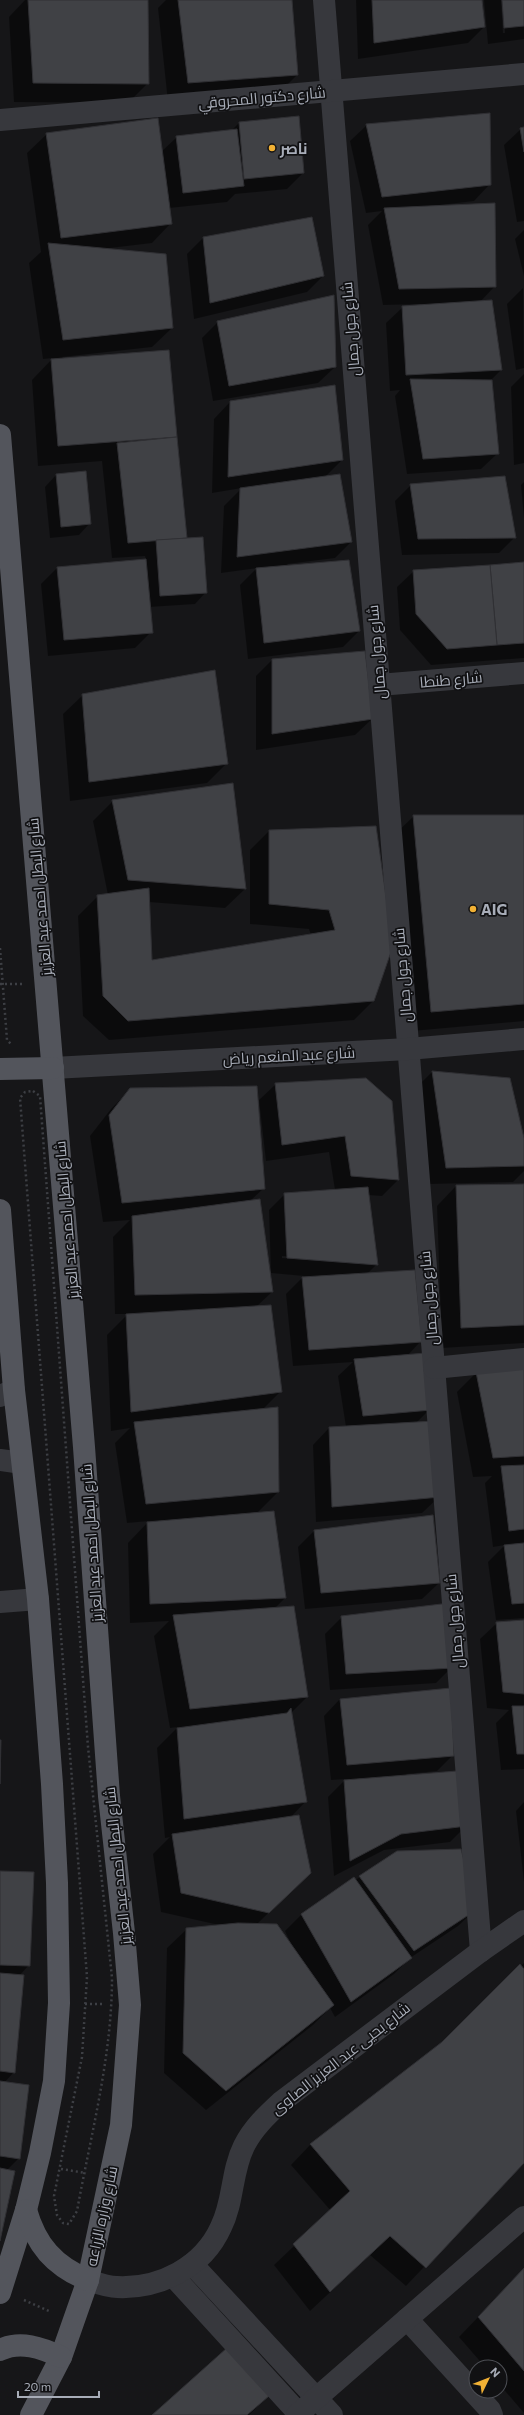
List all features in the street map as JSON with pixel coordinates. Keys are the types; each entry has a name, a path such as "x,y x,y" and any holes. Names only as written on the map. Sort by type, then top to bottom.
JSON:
{"main road":[{"name":"شارع البطل احمد عبد العزيز","path":"0,435 53,1068 109,1796 124,1933 130,2006"},
{"path":"0,1069 53,1068"},
{"path":"0,1210 7,1393 22,1462 38,1599 57,1883 59,2003 54,2080 37,2165 26,2210 0,2292"},
{"name":"شارع وزاره الزراعه","path":"31,2415 61,2357 88,2280 121,2125 130,2006"},
{"path":"26,2210 32,2229 45,2251 70,2272 88,2280"},
{"path":"0,2350 22,2345 42,2348 61,2357"}],"street":[{"name":"شارع جول جمال","path":"324,0 481,1951"},
{"name":"شارع دكتور المحروقي","path":"0,120 524,74"},
{"name":"شارع طنطا","path":"379,685 524,673"},
{"name":"شارع عبد المنعم رياض","path":"53,1068 408,1049 524,1039"},
{"path":"434,1368 524,1359"},
{"path":"0,1460 22,1462"},
{"path":"0,1602 38,1599"},
{"name":"شارع يحيى عبد العزيز الصاوى","path":"88,2280 116,2287 145,2286 173,2276 192,2264 207,2251 222,2227 230,2200 234,2172 244,2145 260,2121 281,2102 481,1951 524,1921"},
{"path":"173,2276 298,2415 524,2217"},
{"path":"192,2264 332,2415"},
{"path":"407,2318 490,2410 492,2415"}],"path":[{"path":"0,948 8,1040"},
{"path":"59,2003 130,2006"},
{"path":"37,2165 110,2177"},
{"path":"0,2292 74,2321"}],"building":[{"path":"28,0 148,0 149,84 33,83"},
{"path":"178,0 292,0 298,75 188,83"},
{"path":"372,0 482,0 485,27 374,43"},
{"path":"502,0 524,0 524,26 504,28"},
{"path":"490,113 491,185 382,197 366,124"},
{"name":"ناصر","path":"299,116 304,173 244,179 239,122"},
{"path":"158,118 172,224 61,238 46,133"},
{"path":"524,127 524,152 520,128"},
{"path":"237,129 244,186 183,193 176,136"},
{"path":"495,203 496,287 399,289 384,208"},
{"path":"312,217 324,276 210,303 203,237"},
{"path":"48,243 166,254 173,328 63,340"},
{"path":"334,295 336,367 229,386 217,321"},
{"path":"492,300 502,370 406,375 402,306"},
{"path":"169,350 177,437 58,446 51,359"},
{"path":"410,379 492,380 499,454 423,459"},
{"path":"335,385 343,460 228,477 230,401"},
{"path":"177,437 187,538 128,543 117,443"},
{"path":"86,471 91,524 61,527 56,474"},
{"path":"340,474 352,542 237,557 240,488"},
{"path":"505,476 516,538 418,539 410,484"},
{"path":"203,537 207,593 160,596 156,540"},
{"path":"146,559 153,633 64,640 57,567"},
{"path":"349,560 360,631 264,643 256,568"},
{"path":"524,562 524,643 497,645 490,565"},
{"path":"490,565 497,645 447,649 416,614 413,570"},
{"path":"365,651 373,719 272,734 272,659"},
{"path":"215,670 228,764 89,782 82,694"},
{"path":"233,783 246,889 128,880 112,800"},
{"name":"AIG","path":"413,815 524,815 524,1004 431,1012"},
{"path":"376,826 393,946 374,1001 128,1021 103,996 97,895 149,888 152,960 335,930 329,910 269,904 269,830"},
{"path":"432,1071 510,1078 524,1138 524,1166 446,1168"},
{"path":"366,1078 392,1101 399,1180 351,1176 345,1136 282,1145 275,1083"},
{"path":"257,1086 265,1189 122,1203 109,1115 130,1088"},
{"path":"524,1184 524,1325 461,1328 456,1185"},
{"path":"368,1187 378,1265 287,1258 284,1193"},
{"path":"260,1199 273,1292 135,1295 132,1216"},
{"path":"415,1270 422,1342 309,1350 302,1277"},
{"path":"271,1305 282,1392 131,1412 126,1314"},
{"path":"426,1353 431,1410 363,1416 354,1359"},
{"path":"524,1368 524,1456 493,1458 476,1372"},
{"path":"278,1407 279,1492 146,1504 134,1422"},
{"path":"434,1421 440,1497 332,1507 329,1427"},
{"path":"524,1465 524,1529 509,1531 501,1466"},
{"path":"274,1511 286,1598 150,1604 147,1522"},
{"path":"433,1515 440,1583 321,1593 314,1530"},
{"path":"524,1543 524,1603 512,1604 504,1545"},
{"path":"450,1603 453,1668 346,1674 341,1616"},
{"path":"294,1606 308,1697 190,1709 173,1615"},
{"path":"524,1620 524,1694 503,1692 496,1622"},
{"path":"451,1688 454,1756 347,1765 340,1699"},
{"path":"512,1706 524,1706 524,1754 517,1754"},
{"path":"291,1708 307,1802 184,1819 177,1728 287,1713"},
{"path":"0,1740 1,1740 0,1784"},
{"path":"457,1771 467,1826 401,1834 350,1861 344,1780"},
{"path":"299,1815 311,1873 269,1913 181,1893 172,1834"},
{"path":"461,1849 476,1910 414,1951 359,1876 397,1851"},
{"path":"0,1871 34,1872 30,1966 0,1965"},
{"path":"354,1877 412,1958 351,2002 301,1914"},
{"path":"238,1923 277,1924 334,2005 226,2091 183,2053 186,1928"},
{"path":"520,1964 524,1969 524,2163 426,2268 390,2236 330,2292 293,2244 350,2191 310,2144 442,2042"},
{"path":"0,1973 24,1975 15,2073 0,2071"},
{"path":"0,2081 29,2085 20,2159 0,2156"},
{"path":"0,2168 15,2171 0,2241"},
{"path":"524,2268 524,2371 478,2317"},
{"path":"228,2347 269,2396 247,2415 152,2415"}],"place":[{"name":"ناصر","path":"272,148"},
{"name":"AIG","path":"473,909"}]}
